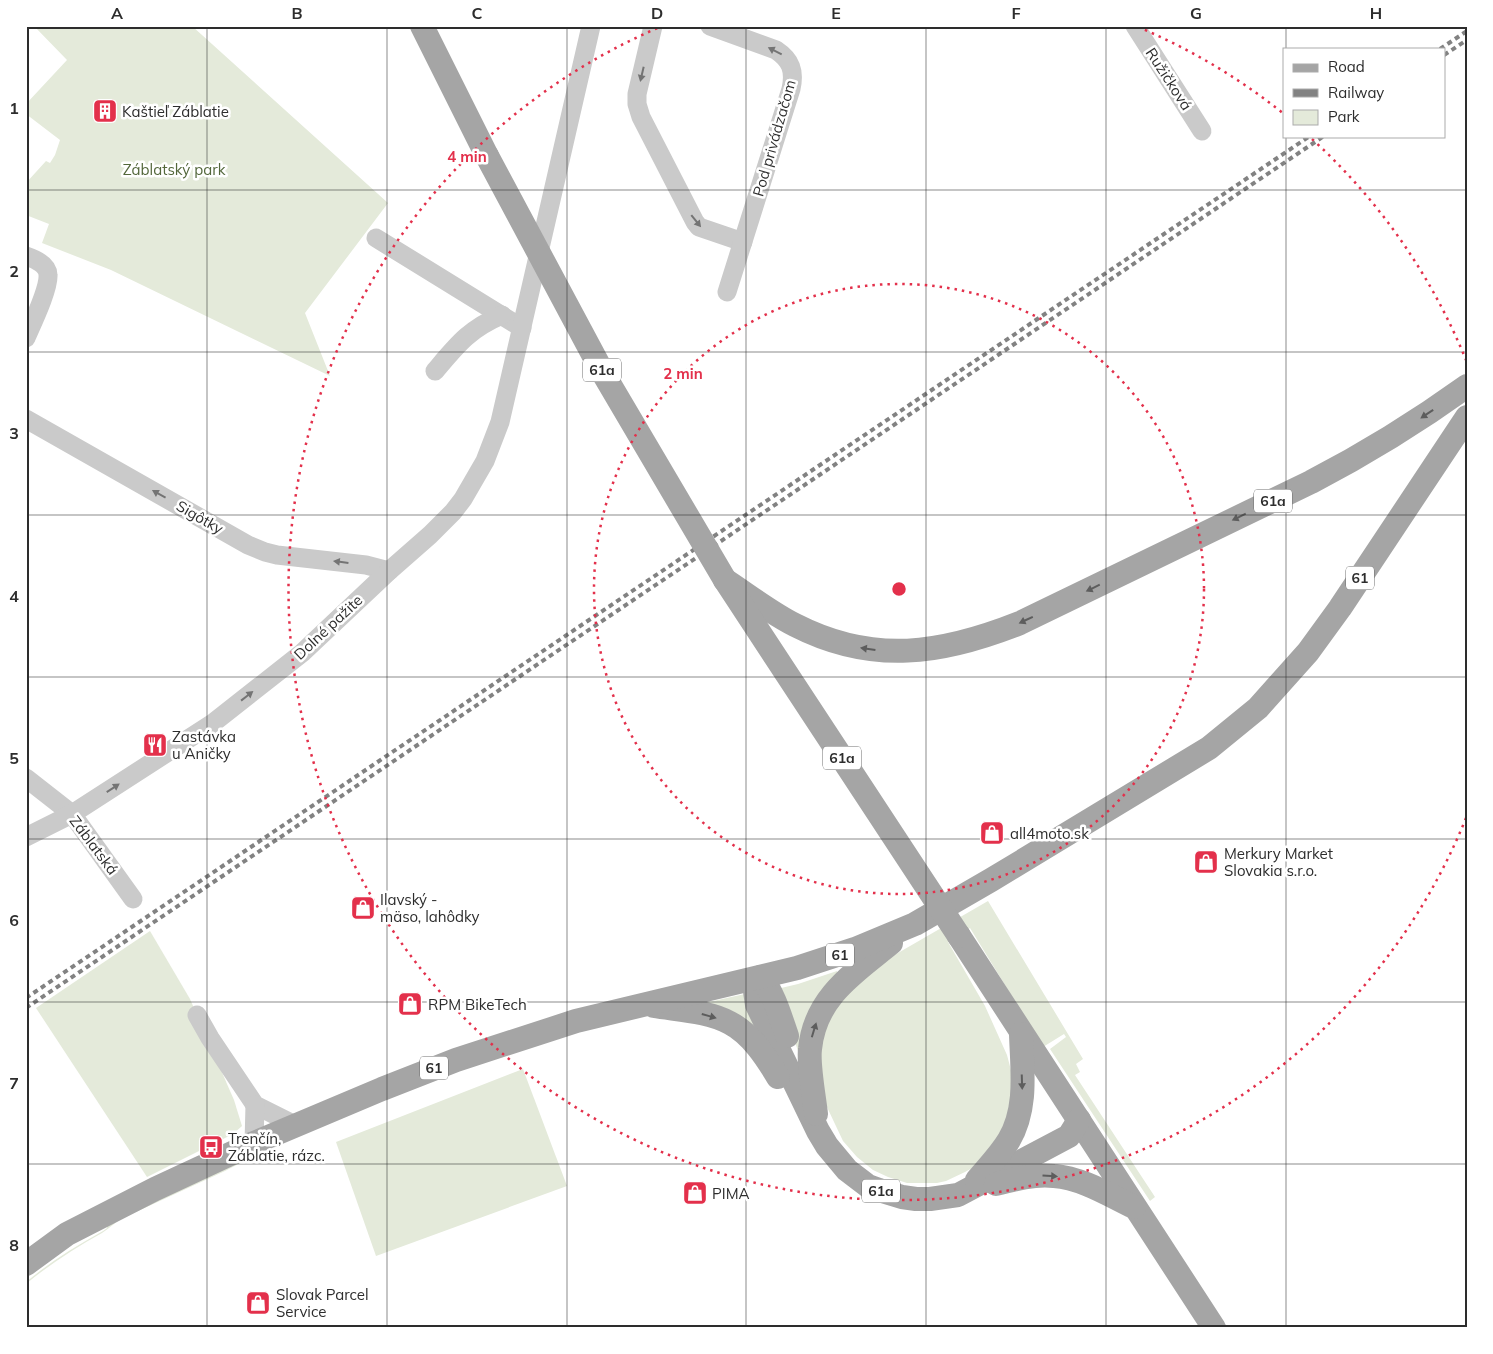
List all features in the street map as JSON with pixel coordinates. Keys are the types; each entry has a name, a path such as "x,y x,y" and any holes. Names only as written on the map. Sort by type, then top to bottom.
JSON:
{"main road":[{"name":"61a","path":"422,26 487,156 608,381 724,580 1214,1328"},
{"name":"61a","path":"724,580 794,624 824,638 854,647 911,651 940,648 969,641 1020,623 1357,458 1430,413 1467,386"},
{"name":"61","path":"26,1248 67,1234 155,1190 295,1125 456,1060 576,1021 797,968 877,941 915,924 1210,748 1254,712 1278,688 1308,652 1412,501 1444,448 1467,417"},
{"name":"61","path":"1444,448 1467,426"},
{"name":"61a","path":"818,1131 809,1051 813,1033 822,1009 835,991 848,978 915,924"},
{"name":"61a","path":"761,977 755,991 757,1005 818,1131"},
{"name":"61a","path":"644,1004 706,1014 730,1022 759,1049 792,1100 818,1131 837,1160 868,1186 902,1197 930,1199 958,1195 1018,1178 1056,1176 1072,1179 1090,1186 1134,1207"},
{"path":"968,1191 1010,1139 1020,1116 1023,1088 1021,1034"},
{"name":"61a","path":"968,1191 1060,1123 1079,1120"},
{"name":"61","path":"26,1264 67,1234"}],"street":[{"name":"Dolné pažite","path":"26,837 72,814 213,724 302,653 430,535 463,499 482,468 500,422 591,26"},
{"path":"653,26 638,94 637,104 640,117 695,222 700,227 743,242"},
{"name":"Pod privádzačom","path":"710,26 776,50 784,55 793,70 791,89 727,292"},
{"name":"Ružičková","path":"1135,26 1202,131"},
{"path":"376,238 522,328"},
{"path":"26,256 44,266 49,274 47,286 26,338"},
{"path":"435,372 464,339 482,324 502,315"},
{"name":"Sigôtky","path":"26,419 207,522 264,552 366,565 389,571"},
{"name":"Záblatská","path":"26,778 72,814 133,899"},
{"path":"197,1015 210,1038 255,1104 295,1125"},
{"path":"254,1143 255,1104"}],"green space":[{"name":"Záblatský park","path":"34,26 192,26 388,203 305,313 330,376 111,270 42,243 49,224 26,215 26,183 46,161 50,163 60,140 26,114 26,104 67,60"},
{"path":"988,901 1083,1059 1076,1064 1080,1072 1075,1075 1155,1197 1150,1201 1050,1049 1066,1037 1064,1034 1043,1047 970,928 948,942 985,1006 1007,1055 1013,1078 1007,1124 976,1166 946,1181 937,1183 907,1183 888,1177 873,1170 857,1157 843,1141 826,1105 816,1059 833,1003 891,957"},
{"path":"150,931 190,999 234,1100 242,1126 233,1134 147,1177 36,1008"},
{"path":"837,971 821,991 798,1051 777,989"},
{"path":"745,994 772,1051 704,1003"},
{"path":"523,1069 567,1186 376,1256 336,1142"},
{"path":"287,1139 225,1171 122,1219 72,1250 26,1284 26,1282 54,1261 107,1228 106,1223 268,1146"}],"railway":[{"path":"1442,48 1467,31"},
{"path":"1446,54 1467,40"},
{"path":"26,998 1307,138"},
{"path":"26,1008 1321,138"}],"place":[{"name":"Kaštieľ Záblatie","path":"105,111"},
{"name":"Zastávka u Aničky","path":"155,745"},
{"name":"all4moto.sk","path":"992,833"},
{"name":"Merkury Market Slovakia s.r.o.","path":"1206,862"},
{"name":"Ilavský - mäso, lahôdky","path":"363,908"},
{"name":"RPM BikeTech","path":"410,1004"},
{"name":"Trenčín, Záblatie, rázc.","path":"211,1147"},
{"name":"PIMA","path":"695,1193"},
{"name":"Slovak Parcel Service","path":"258,1303"}]}
